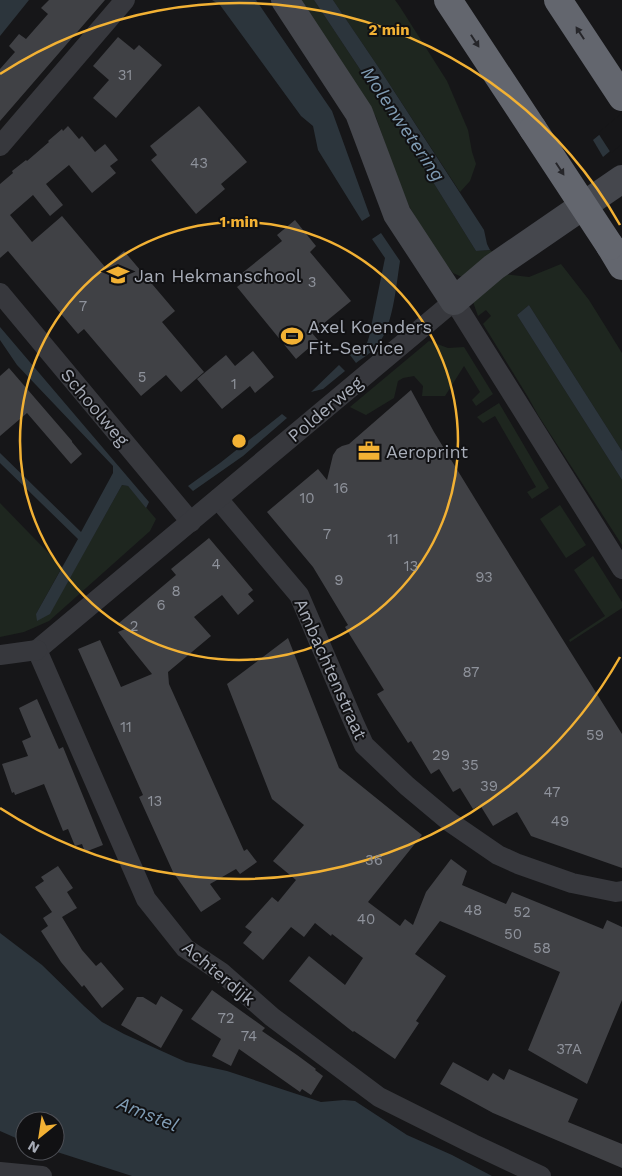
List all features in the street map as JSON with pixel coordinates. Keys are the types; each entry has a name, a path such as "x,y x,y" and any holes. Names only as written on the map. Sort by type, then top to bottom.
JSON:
{"highway":[{"path":"448,0 616,256"},
{"path":"558,0 622,97"}],"street":[{"path":"0,146 125,0"},
{"path":"284,0 359,113 397,214 454,301 622,569"},
{"name":"Polderweg","path":"37,650 494,268 622,179"},
{"name":"Schoolweg","path":"0,293 191,522"},
{"name":"Ambachtenstraat","path":"218,498 299,595 364,745 407,786 450,822 498,855 572,883 616,892 622,891"},
{"path":"0,655 37,650"},
{"name":"Achterdijk","path":"37,650 146,899 185,948 221,972 272,1017 379,1097 541,1176"},
{"path":"0,1172 42,1176"}],"shaded area":[{"path":"299,0 314,0 405,137 476,251 490,250 496,255 462,277 453,273 431,244 409,206 397,178 376,117"},
{"path":"333,0 395,0 400,7 447,81 468,130 476,164 470,181 460,192 379,68"},
{"path":"561,264 589,300 622,353 622,451 529,305 517,315 622,480 622,545 538,415 483,324 491,316 486,310 478,316 473,302 503,274 529,277"},
{"path":"429,341 448,348 464,347 493,394 476,406 472,400 480,392 464,366 445,396 422,396 423,386 414,376 398,381 394,398 366,415 350,407"},
{"path":"499,403 549,488 532,499 527,492 536,487 495,416 483,423 477,417"},
{"path":"122,485 128,486 156,519 150,531 49,621 24,632 0,637 0,503 62,567 36,614 50,613"},
{"path":"560,505 586,545 566,558 540,519"},
{"path":"593,556 622,602 622,608 570,642 569,640 605,616 574,570"}],"water":[{"path":"0,0 29,0 0,36"},
{"path":"212,0 256,0 332,111 370,216 362,221 318,150 313,126 301,116 220,5"},
{"name":"Molenwetering","path":"314,0 333,0 484,230 490,250 476,251 405,137"},
{"path":"622,116 622,141 603,157 593,140"},
{"path":"381,233 400,261 393,307 381,340 373,350 356,363 350,355 367,343 385,258 372,239"},
{"path":"529,305 622,451 622,480 517,315"},
{"path":"0,327 149,502 146,508 128,486 122,485 50,614 37,621 36,614 78,539 0,463 0,453 81,532 113,473 113,466 17,365 0,340"},
{"path":"339,365 345,371 323,389 311,392"},
{"path":"282,414 287,418 243,456 193,491 188,486 220,463"},
{"name":"Amstel","path":"0,933 42,965 102,1022 124,1034 186,1062 227,1071 321,1102 355,1101 407,1135 452,1155 492,1176 132,1176 65,1155 65,1111 15,1111 15,1138 0,1131"}],"pier":[{"path":"622,113 622,144 611,153 598,133"}],"building":[{"path":"49,0 105,0 0,121 0,69 15,52 9,46 19,34 26,39 48,14 41,8"},
{"path":"118,37 134,50 139,45 162,65 116,118 93,98 109,80 93,66"},
{"path":"199,106 247,162 221,184 225,189 196,214 151,160 157,155 150,146"},
{"path":"68,126 79,139 82,136 95,152 105,144 118,160 110,166 116,173 92,193 69,165 46,184 63,205 50,216 33,195 10,215 32,242 62,216 105,267 124,251 175,311 162,322 204,372 181,392 166,375 141,396 84,329 78,334 8,251 0,258 0,184 13,173 12,171 27,161 62,129 63,131"},
{"path":"295,220 316,246 310,252 351,301 312,333 318,340 296,359 237,287 246,280 241,274 282,241 277,235"},
{"path":"253,351 274,377 255,393 250,386 222,409 197,379 226,355 235,366"},
{"path":"9,368 82,454 71,464 27,413 0,436 0,376"},
{"path":"411,390 434,432 622,734 622,868 531,836 517,812 493,826 480,805 473,809 460,788 453,792 439,769 431,774 411,741 408,743 377,694 384,690 345,627 348,625 313,567 267,512 318,469 327,480 333,455 337,449 349,444"},
{"path":"209,538 253,590 248,594 254,601 238,615 222,595 194,617 211,636 168,672 169,684 244,851 247,849 257,862 240,874 236,869 210,884 221,899 201,912 173,872 139,797 143,795 78,649 100,640 121,687 152,674 118,632 125,629 119,623 176,575 171,569"},
{"path":"288,638 339,768 422,835 368,902 400,926 405,919 413,925 426,892 451,859 467,871 462,885 506,904 512,892 603,929 607,920 622,927 622,1000 587,1084 528,1050 560,972 440,921 415,954 446,976 416,1021 419,1023 395,1059 353,1032 289,981 309,956 345,985 363,958 332,934 331,936 315,923 304,937 291,927 263,960 243,943 252,932 245,927 272,897 278,902 296,880 273,861 304,825 272,799 227,684"},
{"path":"37,699 59,749 63,747 103,845 85,852 82,844 75,846 68,829 63,831 44,784 15,795 14,792 12,793 2,764 28,756 22,741 31,737 19,708"},
{"path":"58,866 73,888 67,892 77,908 62,917 82,950 96,966 101,962 124,989 102,1008 84,985 82,987 61,962 41,931 48,926 43,918 52,912 35,887 44,881 41,877"},
{"path":"212,990 265,1028 262,1031 323,1076 311,1095 302,1089 300,1092 239,1049 231,1066 212,1056 221,1039 191,1019"},
{"path":"161,996 183,1010 161,1048 121,1025 137,997 143,997 156,1005"},
{"path":"453,1062 488,1081 493,1073 504,1080 509,1069 578,1099 568,1122 622,1144 622,1168 493,1113 440,1084"}],"place":[{"name":"Jan Hekmanschool","path":"118,275"},
{"name":"Axel Koenders Fit-Service","path":"292,336"},
{"name":"Aeroprint","path":"369,451"}]}
